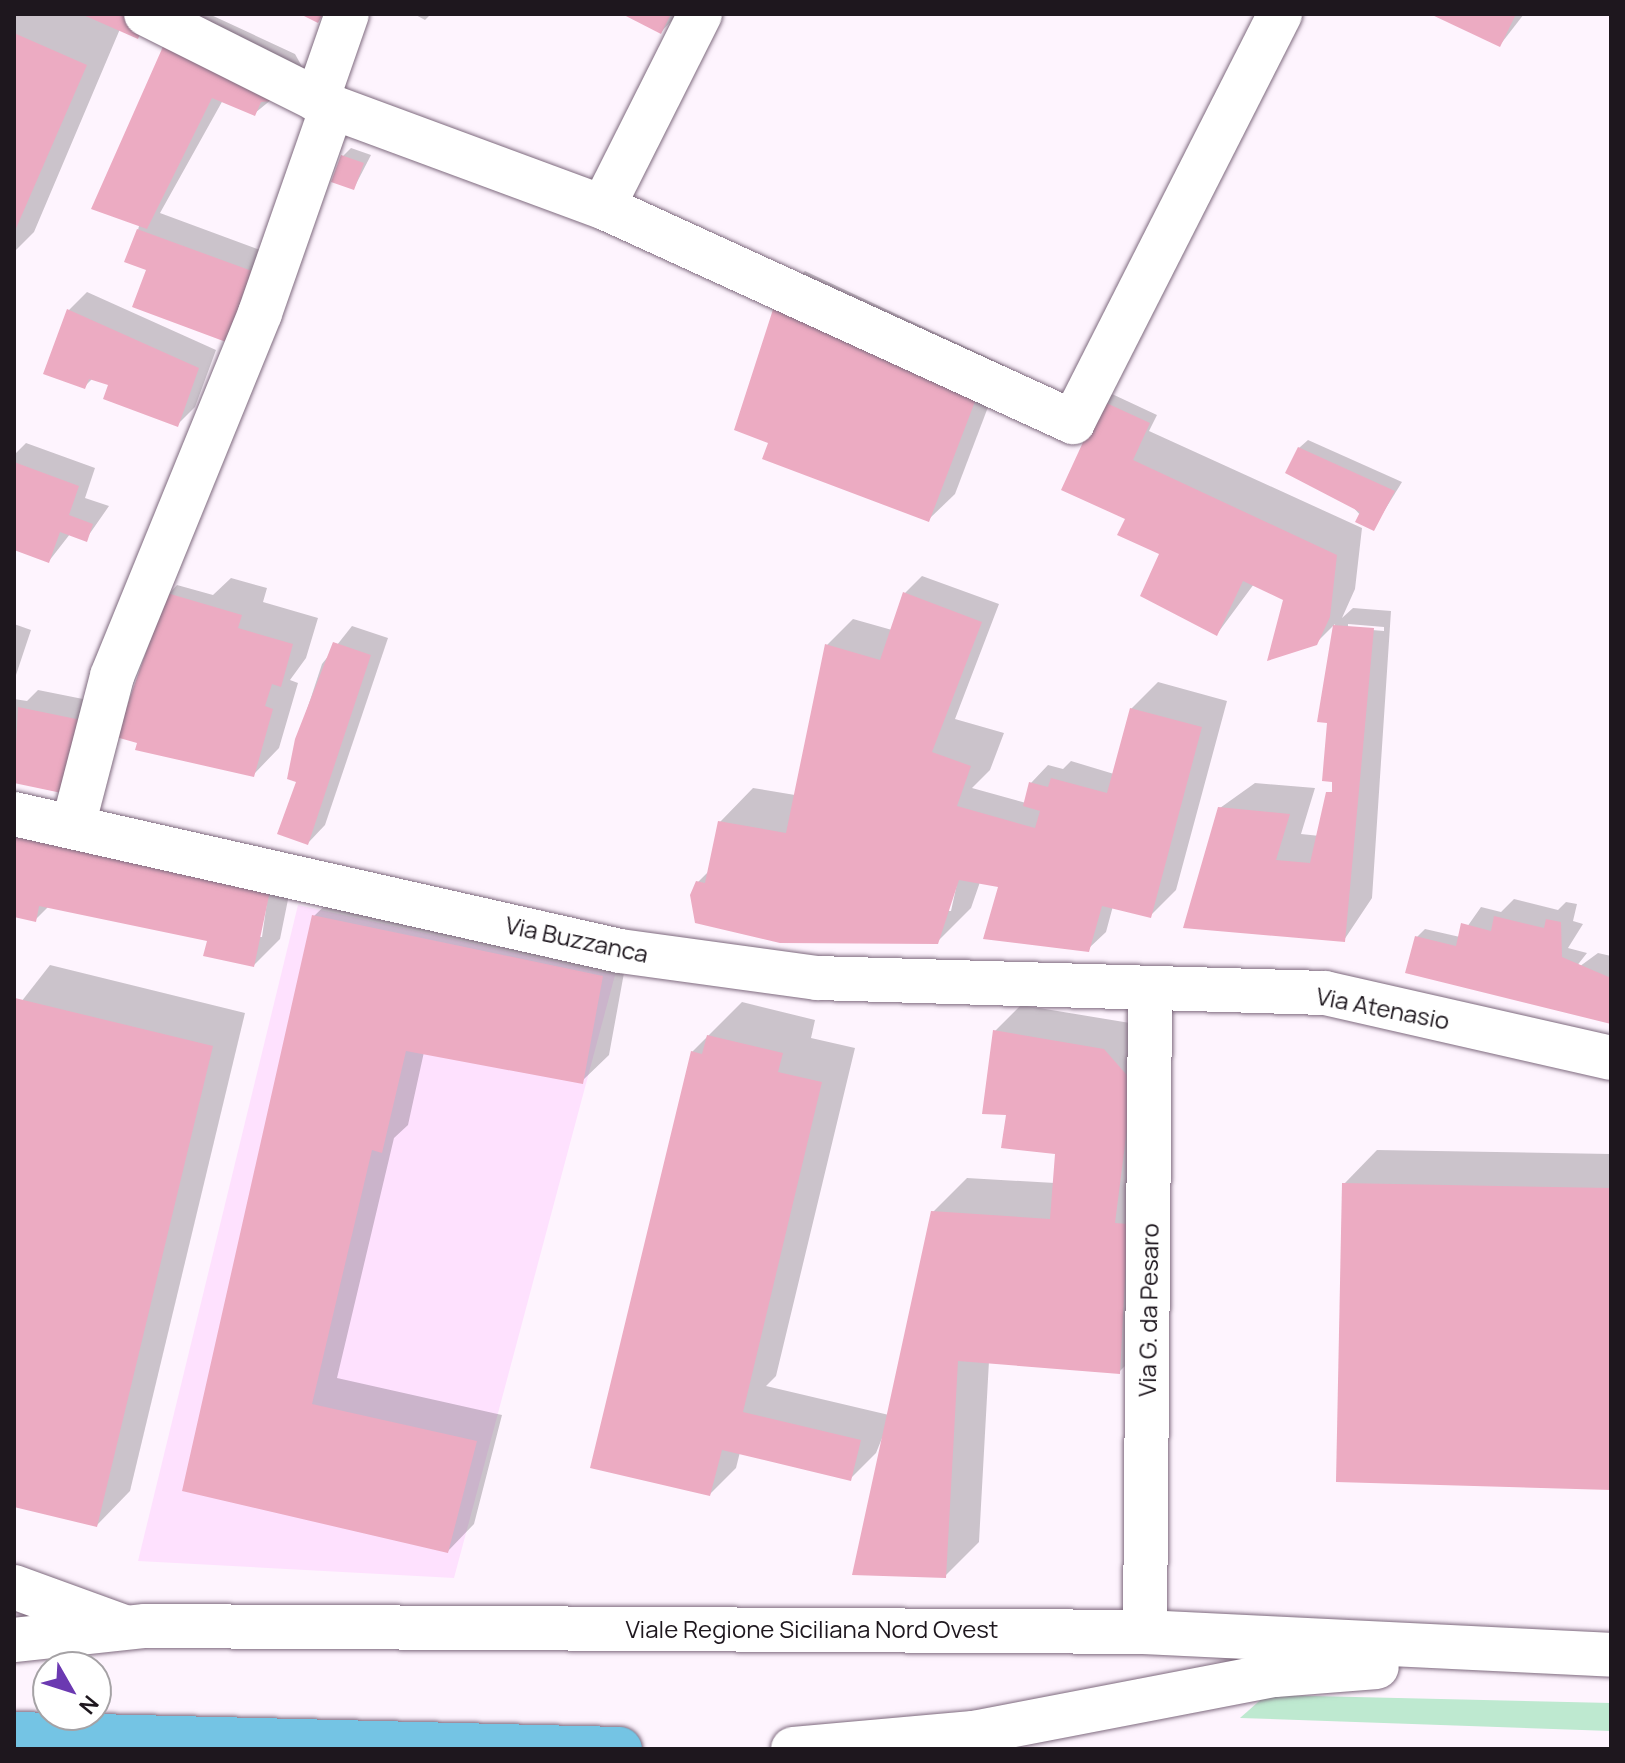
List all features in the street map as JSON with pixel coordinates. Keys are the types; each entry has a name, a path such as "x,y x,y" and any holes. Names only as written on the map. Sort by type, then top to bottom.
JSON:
{"main road":[{"path":"14,1734 620,1749"}],"street":[{"path":"146,14 324,104 603,207 1073,422 1280,14"},
{"path":"73,826 112,676 260,313 324,104 347,14"},
{"path":"603,207 700,14"},
{"name":"Via Buzzanca","path":"14,814 620,951 817,978 1150,989"},
{"name":"Via Atenasio","path":"1150,989 1325,993 1611,1058"},
{"name":"Via G. da Pesaro","path":"1145,1632 1150,989"},
{"path":"14,1587 124,1627"},
{"name":"Viale Regione Siciliana Nord Ovest","path":"14,1640 124,1627 1145,1632 1611,1655"},
{"path":"793,1749 973,1733 1275,1675 1554,1654"}],"shaded area":[{"path":"298,905 615,975 454,1578 138,1561"}],"green space":[{"path":"1266,1695 1611,1703 1611,1731 1240,1718"}],"building":[{"path":"81,14 130,14 145,22 138,39"},
{"path":"300,14 323,14 318,23"},
{"path":"622,14 671,14 661,34"},
{"path":"1430,14 1516,14 1500,47"},
{"path":"14,33 87,65 14,233"},
{"path":"169,33 280,100 261,102 255,116 212,98 147,229 91,209"},
{"path":"341,155 364,163 354,190 331,182"},
{"path":"137,229 252,271 226,342 132,307 146,270 124,262"},
{"path":"777,297 979,391 929,522 762,459 768,443 734,430"},
{"path":"67,309 199,368 178,427 103,399 108,385 89,379 85,389 43,374"},
{"path":"1102,401 1150,423 1133,460 1337,555 1330,617 1317,645 1267,661 1283,600 1243,581 1217,636 1140,596 1159,554 1117,535 1125,519 1061,490"},
{"path":"1298,447 1395,491 1374,531 1355,522 1360,512 1285,473"},
{"path":"14,462 79,486 69,515 93,524 87,542 60,532 49,563 14,550"},
{"path":"903,592 982,622 932,752 971,766 957,806 1035,828 1040,811 1023,806 1029,782 1048,787 1051,778 1107,793 1130,708 1202,727 1151,918 1102,906 1089,952 983,939 998,887 959,880 938,944 780,943 695,923 690,895 696,881 705,883 718,821 786,833 825,644 880,660"},
{"path":"167,593 242,615 238,628 293,644 281,687 272,684 265,706 273,709 254,777 135,750 137,743 116,737"},
{"path":"1333,625 1374,628 1345,942 1183,928 1218,807 1290,814 1276,860 1310,863 1326,792 1332,792 1332,782 1322,781 1327,723 1317,722"},
{"path":"333,642 371,655 308,845 277,834 296,782 287,779 295,739"},
{"path":"18,707 86,721 71,795 14,783"},
{"path":"14,837 270,891 254,967 203,956 207,941 39,906 36,922 14,917"},
{"path":"312,915 603,976 583,1084 406,1051 382,1153 372,1150 312,1404 477,1441 448,1553 182,1491"},
{"path":"1494,916 1544,928 1546,919 1561,922 1562,957 1611,978 1611,1024 1405,973 1415,936 1456,946 1461,923 1491,931"},
{"path":"15,998 213,1046 97,1527 14,1507"},
{"path":"993,1030 1104,1049 1133,1082 1115,1223 1128,1224 1120,1374 958,1361 946,1578 852,1575 931,1211 1050,1219 1055,1154 1001,1148 1006,1115 982,1114"},
{"path":"707,1035 783,1053 778,1072 822,1082 743,1412 861,1440 851,1481 722,1450 710,1496 590,1468 691,1051 702,1054"},
{"path":"1342,1183 1611,1188 1611,1490 1336,1482"}]}
